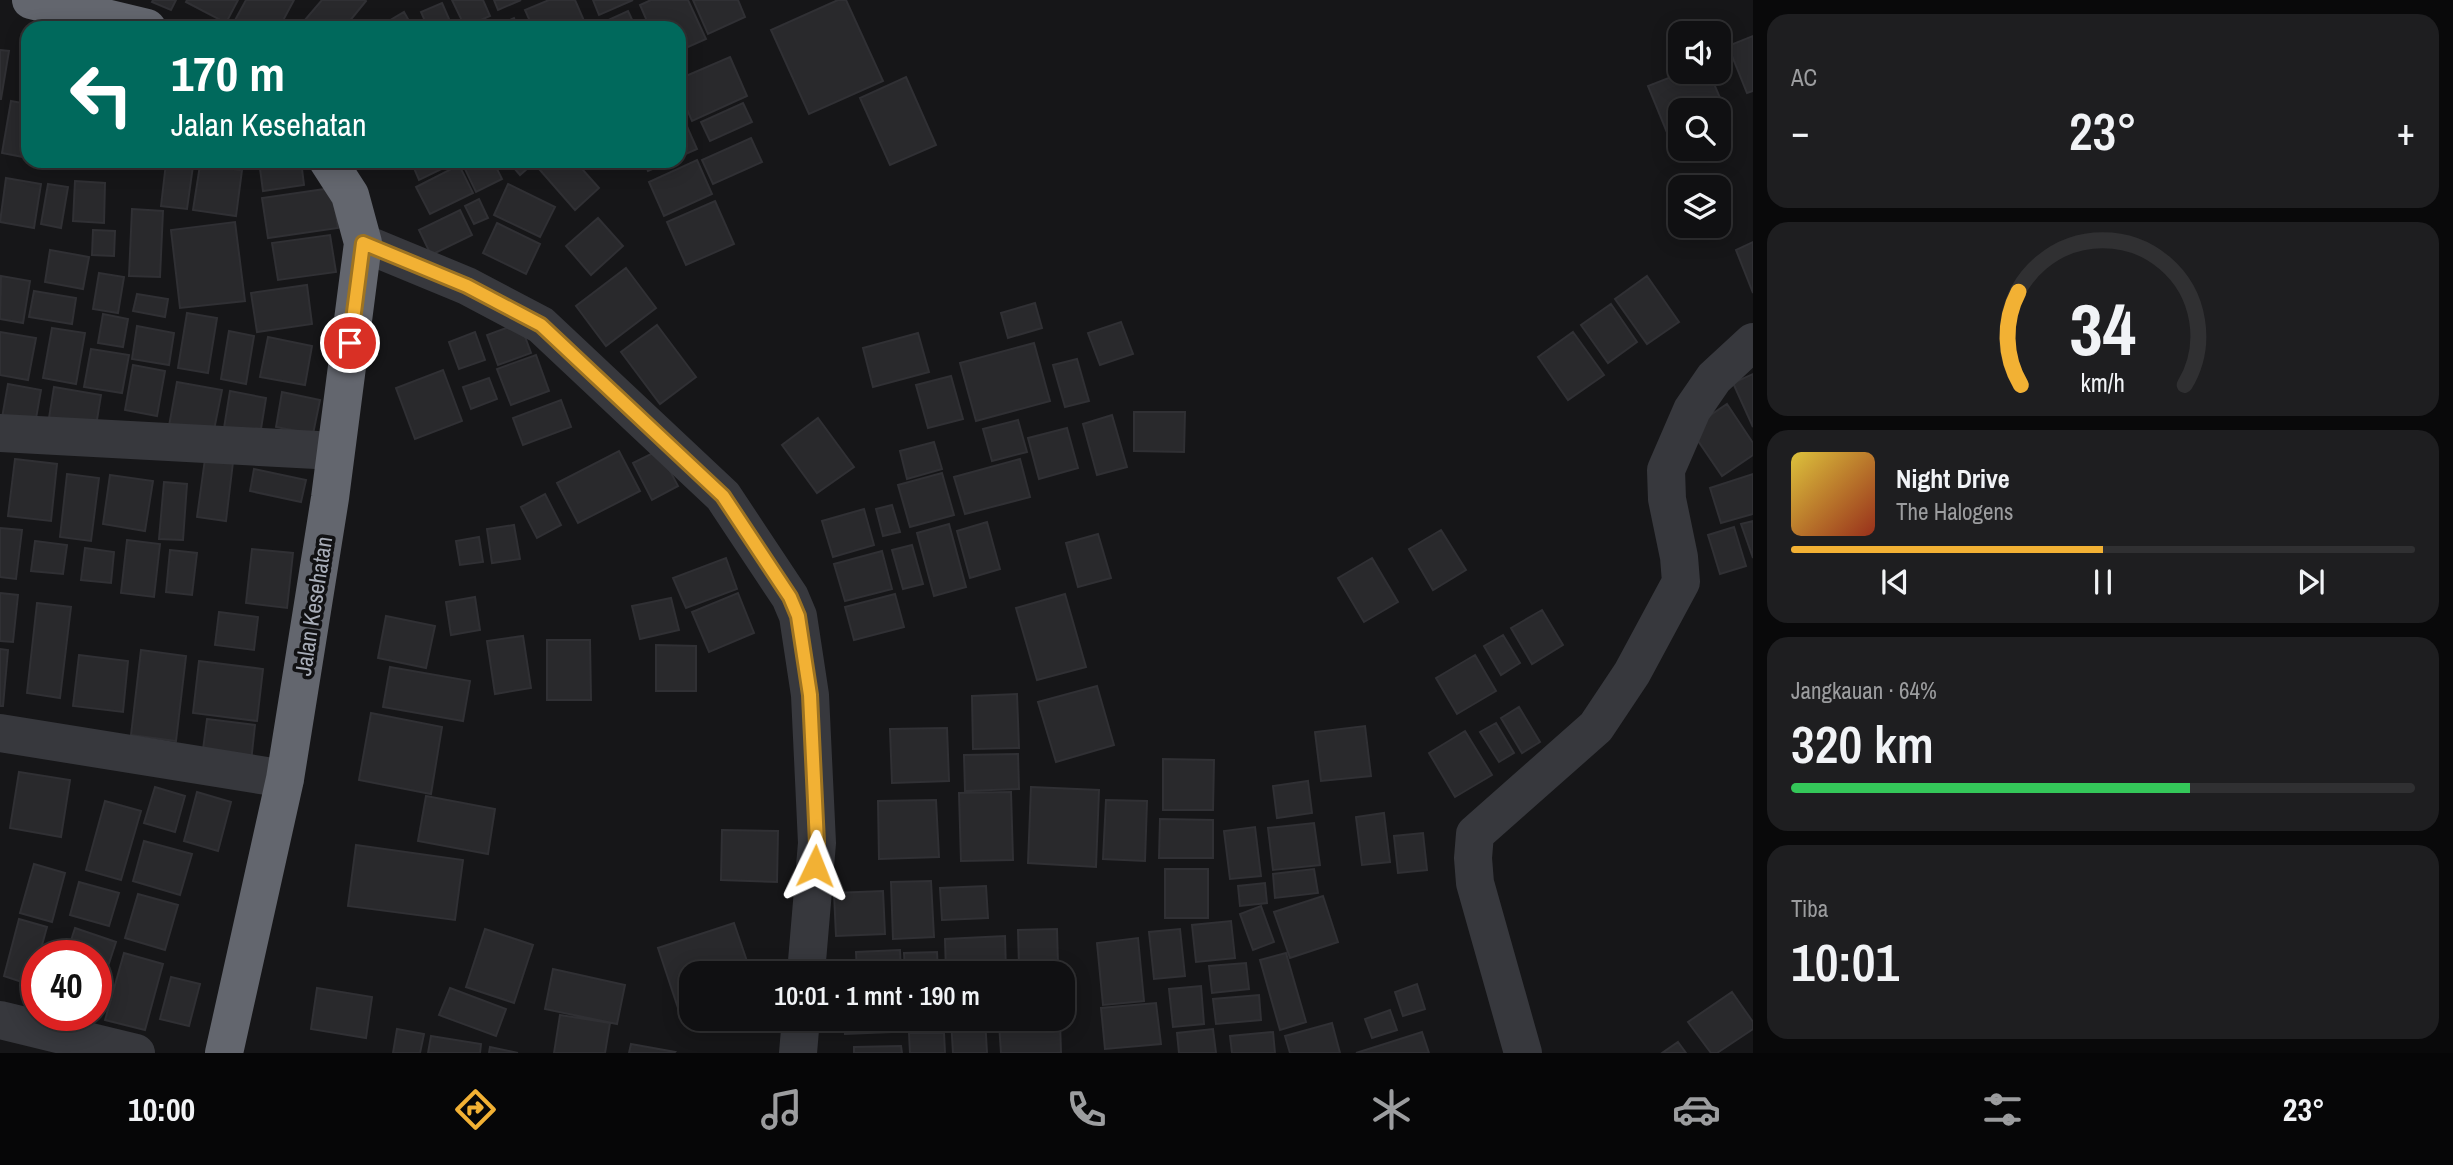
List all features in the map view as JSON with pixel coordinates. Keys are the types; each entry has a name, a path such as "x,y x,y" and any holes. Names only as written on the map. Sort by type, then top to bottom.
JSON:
{"highway":[{"path":"31,0 118,21"},
{"name":"Jalan Kesehatan","path":"224,1053 285,779 335,451 363,243 350,195 333,168"}],"street":[{"path":"363,243 467,286 541,325 723,496 790,597 798,616 810,695 817,843 807,961"},
{"path":"1523,1053 1475,883 1475,834 1596,727 1632,673 1681,582 1679,557 1667,499 1666,470 1692,410 1714,378 1753,342"},
{"path":"0,433 335,451"},
{"path":"0,733 285,779"},
{"path":"0,1020 136,1053"},
{"path":"798,1053 800,1031"}],"building":[{"path":"176,0 171,10 152,2"},
{"path":"187,0 238,0 227,21 186,2"},
{"path":"246,0 294,0 283,21 235,21"},
{"path":"322,0 366,1 350,21 304,21"},
{"path":"452,0 483,0 490,16 479,21 462,21"},
{"path":"494,0 521,0 498,10"},
{"path":"549,0 575,0 584,21 530,21 525,10"},
{"path":"593,0 633,0 599,15"},
{"path":"651,0 688,0 706,39 686,48 686,21 647,21 640,5"},
{"path":"693,0 738,0 745,17 708,34"},
{"path":"838,0 846,0 883,81 809,114 771,30"},
{"path":"442,3 450,21 425,21 421,12"},
{"path":"628,11 633,21 606,21"},
{"path":"404,12 409,21 389,21"},
{"path":"1753,36 1753,91 1747,93 1731,53 1731,45"},
{"path":"0,50 9,51 1,99 0,99"},
{"path":"730,57 747,96 692,121 686,107 686,76"},
{"path":"906,77 936,145 890,165 860,98"},
{"path":"1668,78 1668,84 1714,84 1720,98 1668,98 1668,135 1648,86"},
{"path":"11,101 21,103 21,157 2,153"},
{"path":"743,103 752,122 710,141 701,122"},
{"path":"686,124 697,149 686,154"},
{"path":"751,138 762,162 713,184 702,160"},
{"path":"697,160 712,194 664,216 649,182 680,168 686,168 686,165"},
{"path":"165,168 193,168 187,209 161,206"},
{"path":"200,168 242,170 236,216 193,210"},
{"path":"260,168 302,168 304,185 263,191"},
{"path":"414,168 444,168 419,180"},
{"path":"453,168 460,168 473,193 430,214 416,187"},
{"path":"496,168 502,179 476,192 465,169"},
{"path":"514,168 528,168 520,175"},
{"path":"581,168 599,188 575,210 540,170"},
{"path":"6,178 41,184 34,228 0,222"},
{"path":"75,181 105,183 104,223 73,221"},
{"path":"48,184 68,187 61,228 41,224"},
{"path":"508,184 555,207 540,237 494,215"},
{"path":"332,188 338,228 268,238 262,198"},
{"path":"479,199 488,218 474,224 465,206"},
{"path":"715,201 734,244 686,265 667,222"},
{"path":"132,209 163,211 160,277 129,276"},
{"path":"460,210 472,235 431,255 419,230"},
{"path":"598,218 623,246 591,275 566,246"},
{"path":"235,222 245,301 180,308 171,230"},
{"path":"497,223 540,244 526,274 483,253"},
{"path":"93,230 115,231 114,256 92,255"},
{"path":"330,235 336,272 278,280 272,243"},
{"path":"1753,242 1753,293 1736,250"},
{"path":"50,250 89,257 83,289 45,282"},
{"path":"626,268 656,308 606,346 576,306"},
{"path":"99,273 124,277 118,313 93,309"},
{"path":"1,276 30,281 23,323 0,319"},
{"path":"1647,276 1679,322 1647,344 1615,299"},
{"path":"307,285 312,324 257,332 251,293"},
{"path":"34,291 76,298 72,324 29,317"},
{"path":"137,294 168,299 165,317 133,311"},
{"path":"1035,303 1042,328 1008,338 1001,313"},
{"path":"1611,304 1637,342 1608,363 1581,325"},
{"path":"187,313 217,318 208,373 178,368"},
{"path":"103,314 128,319 123,347 98,343"},
{"path":"1121,322 1133,354 1100,365 1088,333"},
{"path":"520,323 531,353 498,365 487,335"},
{"path":"657,325 696,377 660,404 621,352"},
{"path":"137,326 174,333 169,365 132,359"},
{"path":"52,328 85,333 76,384 43,378"},
{"path":"229,331 254,336 246,384 221,379"},
{"path":"0,332 36,338 28,380 0,375"},
{"path":"475,332 485,360 459,369 449,342"},
{"path":"1573,332 1604,375 1568,400 1538,357"},
{"path":"918,333 929,372 873,387 863,348"},
{"path":"268,337 312,346 305,385 260,377"},
{"path":"1034,343 1050,401 976,421 960,363"},
{"path":"91,349 129,355 122,393 84,387"},
{"path":"536,355 549,391 511,405 497,369"},
{"path":"1077,359 1089,401 1065,407 1053,365"},
{"path":"133,365 165,371 157,416 125,410"},
{"path":"443,370 462,421 415,439 396,388"},
{"path":"1753,374 1753,427 1733,383"},
{"path":"951,376 963,419 928,428 916,385"},
{"path":"489,378 497,399 471,409 463,387"},
{"path":"177,382 222,390 213,435 169,426"},
{"path":"8,384 41,390 35,424 2,418"},
{"path":"54,387 101,395 96,426 49,418"},
{"path":"230,391 266,398 260,435 224,428"},
{"path":"282,392 320,400 313,434 276,427"},
{"path":"561,400 571,427 523,445 513,418"},
{"path":"1727,404 1753,443 1753,455 1722,476 1690,429"},
{"path":"1134,412 1185,412 1184,452 1134,451"},
{"path":"1112,415 1127,467 1097,475 1083,424"},
{"path":"818,418 854,467 817,493 782,445"},
{"path":"1018,420 1027,452 992,461 983,429"},
{"path":"1067,428 1078,468 1039,479 1028,438"},
{"path":"934,442 942,469 907,479 900,451"},
{"path":"659,450 678,486 652,500 633,463"},
{"path":"619,451 640,491 578,523 557,483"},
{"path":"15,459 57,464 51,521 8,516"},
{"path":"205,459 233,462 226,521 197,517"},
{"path":"1020,459 1030,497 965,514 954,477"},
{"path":"254,469 306,480 301,502 250,491"},
{"path":"942,473 954,515 910,527 898,485"},
{"path":"67,474 99,478 91,541 60,537"},
{"path":"1753,474 1753,514 1721,523 1710,488"},
{"path":"110,475 153,481 145,531 103,524"},
{"path":"164,482 187,484 183,540 159,539"},
{"path":"545,494 561,525 537,538 521,507"},
{"path":"892,505 900,532 883,536 876,509"},
{"path":"864,509 874,545 833,557 822,521"},
{"path":"1753,521 1753,558 1741,524"},
{"path":"987,522 1000,569 970,578 957,531"},
{"path":"949,524 966,587 934,596 917,533"},
{"path":"514,525 520,559 492,563 487,529"},
{"path":"1734,527 1746,566 1720,574 1708,535"},
{"path":"0,528 22,530 16,579 0,577"},
{"path":"1441,530 1466,570 1433,590 1409,549"},
{"path":"1098,534 1111,578 1078,587 1066,543"},
{"path":"479,537 483,562 460,565 456,541"},
{"path":"127,540 160,544 154,597 121,593"},
{"path":"35,541 67,545 63,574 31,571"},
{"path":"912,545 923,584 903,589 892,550"},
{"path":"85,548 114,552 111,583 81,580"},
{"path":"252,549 293,553 287,608 246,603"},
{"path":"170,550 197,553 192,595 166,592"},
{"path":"882,551 892,589 845,601 834,564"},
{"path":"726,558 737,589 686,608 673,578"},
{"path":"1372,558 1398,602 1364,622 1338,578"},
{"path":"0,593 18,595 13,642 0,641"},
{"path":"738,593 754,633 709,652 692,612"},
{"path":"895,594 904,627 854,640 845,607"},
{"path":"1065,594 1086,667 1037,680 1016,608"},
{"path":"475,597 480,630 451,635 446,602"},
{"path":"671,598 679,630 640,639 632,606"},
{"path":"37,603 71,607 60,698 27,693"},
{"path":"1542,610 1563,645 1532,664 1511,628"},
{"path":"219,612 258,617 254,650 215,645"},
{"path":"386,616 435,626 426,668 378,658"},
{"path":"1503,635 1520,663 1501,675 1484,646"},
{"path":"523,636 531,688 495,694 487,641"},
{"path":"547,640 590,640 591,700 547,700"},
{"path":"656,645 696,646 696,691 656,691"},
{"path":"0,649 8,650 3,706 0,706"},
{"path":"141,650 186,656 176,741 131,735"},
{"path":"79,655 128,661 123,712 73,706"},
{"path":"1475,655 1496,691 1457,714 1436,678"},
{"path":"199,661 263,669 257,721 193,713"},
{"path":"390,667 470,681 463,721 383,707"},
{"path":"1097,686 1114,745 1056,762 1038,702"},
{"path":"1017,694 1019,748 973,749 972,696"},
{"path":"1519,707 1540,742 1522,753 1501,718"},
{"path":"371,713 442,727 431,794 359,780"},
{"path":"207,719 255,725 251,762 202,757"},
{"path":"1496,723 1514,753 1499,762 1480,732"},
{"path":"1365,726 1371,776 1321,781 1315,732"},
{"path":"947,728 949,781 892,783 890,729"},
{"path":"1465,731 1492,775 1455,797 1429,753"},
{"path":"1018,754 1019,789 965,791 964,755"},
{"path":"1163,759 1214,760 1213,810 1163,810"},
{"path":"19,772 70,780 61,837 10,828"},
{"path":"1308,781 1312,813 1277,818 1273,786"},
{"path":"155,787 185,796 175,832 144,823"},
{"path":"1031,787 1099,790 1096,867 1028,863"},
{"path":"197,792 231,802 218,851 184,841"},
{"path":"1011,792 1013,860 961,861 959,793"},
{"path":"426,796 495,809 488,854 418,841"},
{"path":"936,800 939,857 879,859 878,801"},
{"path":"1106,800 1147,801 1145,861 1103,859"},
{"path":"105,801 141,811 121,880 86,870"},
{"path":"1384,813 1390,862 1362,865 1356,817"},
{"path":"1160,819 1213,820 1213,858 1159,858"},
{"path":"1314,823 1320,865 1273,870 1268,828"},
{"path":"1255,827 1261,876 1230,879 1224,831"},
{"path":"722,830 778,831 777,882 721,880"},
{"path":"1423,833 1427,870 1398,873 1394,836"},
{"path":"144,841 192,854 180,895 133,881"},
{"path":"356,845 463,860 455,920 348,906"},
{"path":"34,864 65,873 52,922 20,913"},
{"path":"1165,869 1208,869 1208,918 1165,918"},
{"path":"1314,869 1318,893 1275,898 1273,874"},
{"path":"931,881 934,937 893,939 891,882"},
{"path":"79,882 119,893 109,926 70,915"},
{"path":"1265,883 1267,903 1240,906 1238,886"},
{"path":"986,886 988,918 942,920 940,888"},
{"path":"883,891 885,934 836,936 834,893"},
{"path":"138,894 178,905 165,950 125,938"},
{"path":"1323,896 1338,942 1290,958 1274,912"},
{"path":"1261,906 1274,942 1253,950 1240,914"},
{"path":"19,919 47,927 43,940 21,940 21,982 4,976"},
{"path":"1231,921 1235,958 1196,962 1192,925"},
{"path":"734,923 747,961 679,961 679,1011 658,948"},
{"path":"75,928 110,940 71,940"},
{"path":"485,929 533,945 514,1003 466,987"},
{"path":"1057,929 1058,961 1019,961 1018,930"},
{"path":"1180,929 1185,976 1154,979 1149,932"},
{"path":"1005,936 1006,961 946,961 945,939"},
{"path":"1138,938 1144,1001 1103,1005 1097,943"},
{"path":"900,950 900,961 856,961 856,952"},
{"path":"937,952 937,961 904,961 904,953"},
{"path":"124,953 163,964 145,1030 112,1022 112,995"},
{"path":"1286,953 1306,1022 1280,1030 1260,960"},
{"path":"1246,963 1249,989 1212,993 1209,966"},
{"path":"553,969 625,985 617,1024 545,1009"},
{"path":"171,977 200,984 189,1026 160,1019"},
{"path":"1417,984 1425,1009 1403,1016 1395,992"},
{"path":"1201,986 1204,1024 1173,1027 1169,989"},
{"path":"317,988 372,997 366,1038 311,1029"},
{"path":"450,988 506,1009 496,1036 439,1015"},
{"path":"1732,992 1753,1022 1753,1029 1717,1053 1711,1053 1688,1022"},
{"path":"1259,995 1261,1020 1216,1024 1213,999"},
{"path":"1156,1003 1161,1044 1105,1049 1101,1008"},
{"path":"1390,1010 1397,1030 1372,1038 1365,1019"},
{"path":"560,1015 610,1023 605,1053 554,1053"},
{"path":"1332,1023 1340,1053 1290,1053 1285,1036"},
{"path":"397,1029 424,1034 420,1053 393,1053"},
{"path":"1213,1029 1216,1053 1179,1053 1177,1033"},
{"path":"845,1031 891,1032 845,1034"},
{"path":"952,1031 986,1031 987,1053 953,1053"},
{"path":"1000,1031 1060,1031 1061,1053 1001,1053"},
{"path":"1273,1032 1275,1053 1232,1053 1230,1036"},
{"path":"1422,1032 1429,1053 1356,1053"},
{"path":"909,1033 944,1033 945,1053 910,1053"},
{"path":"431,1036 481,1044 480,1053 428,1053"},
{"path":"1678,1042 1686,1053 1662,1053"},
{"path":"631,1044 675,1052 629,1053"},
{"path":"901,1046 902,1053 854,1053 854,1047"},
{"path":"490,1047 518,1053 489,1053"}],"route":[{"path":"350,343 363,243 418,264 500,301 541,325 723,496 790,597 798,616 810,695 817,843 815,866"}]}
